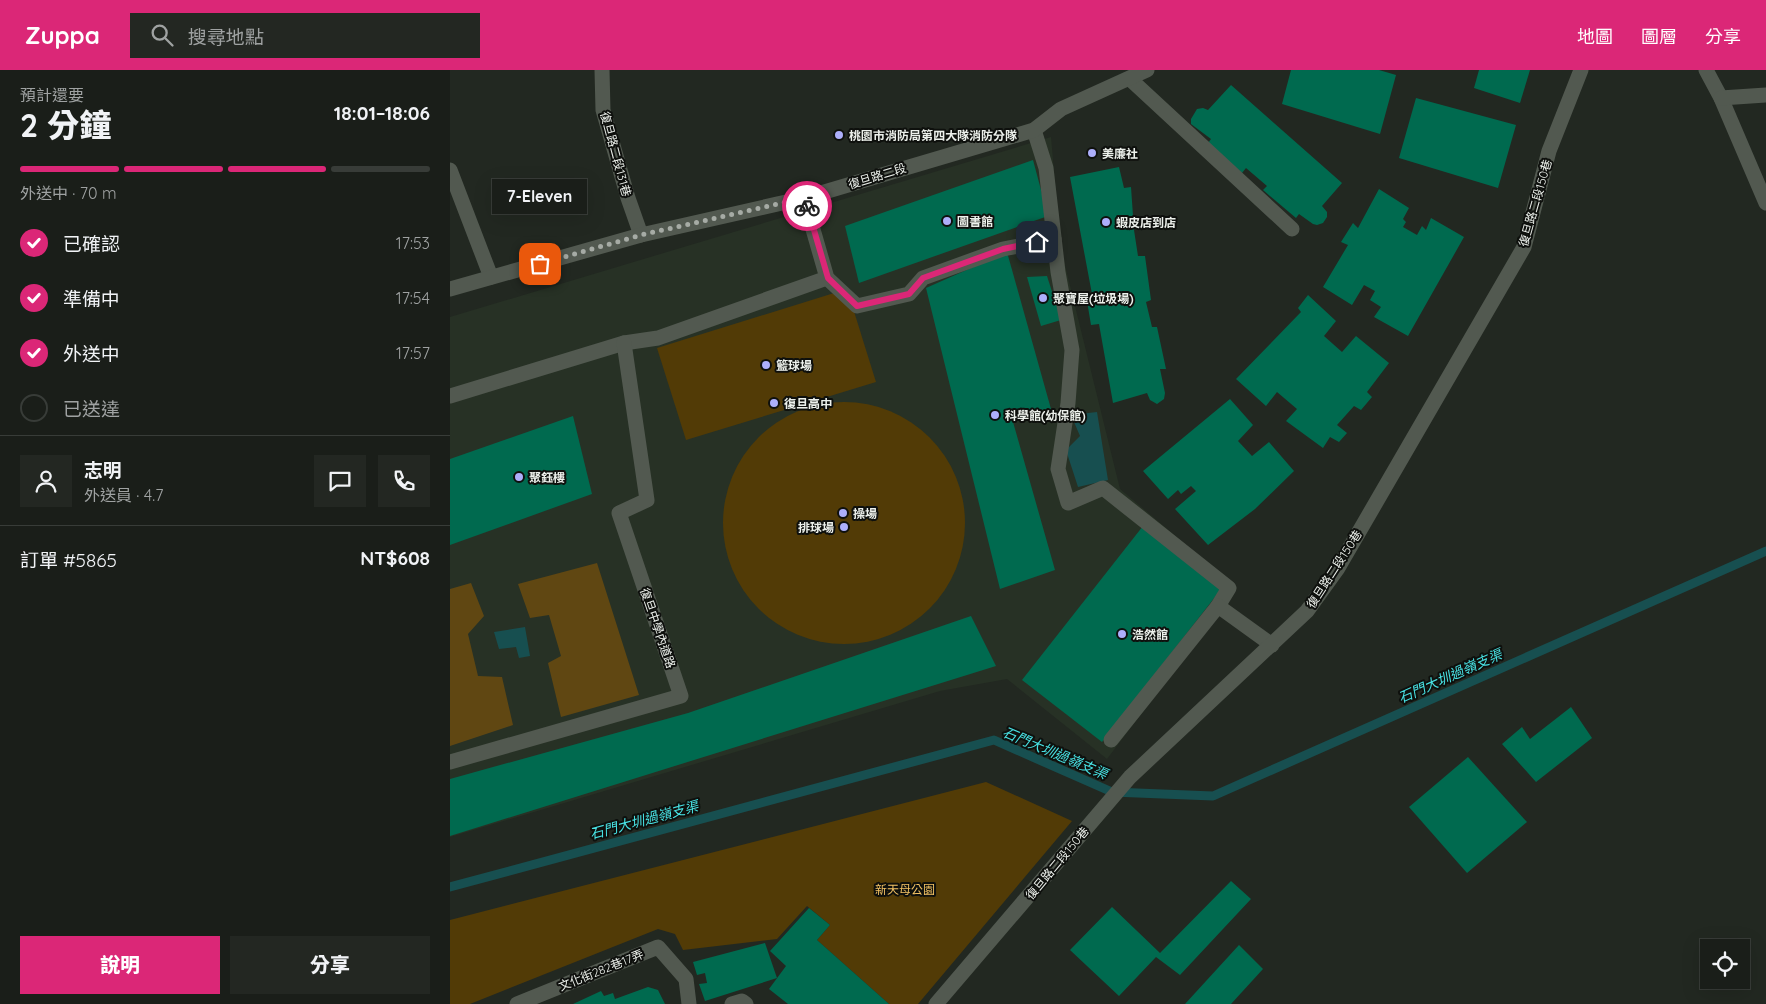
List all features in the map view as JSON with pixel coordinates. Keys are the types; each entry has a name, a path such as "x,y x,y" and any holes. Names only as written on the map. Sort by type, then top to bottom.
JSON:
{"street":[{"name":"復旦路二段131巷","path":"602,70 603,110 628,198 641,235"},
{"name":"復旦路二段","path":"450,289 641,235 804,198 1034,130 1061,109 1147,70"},
{"name":"復旦路二段150巷","path":"936,1004 1130,777 1307,611 1338,568 1524,247 1550,151 1581,70"},
{"path":"1706,70 1721,98 1766,203"},
{"path":"1130,79 1292,229"},
{"path":"1721,98 1766,95"},
{"path":"1034,130 1046,168 1054,239 1072,350 1068,403 1058,468 1068,503 1103,488 1230,588 1218,606 1111,740"},
{"path":"450,170 491,277"},
{"path":"804,198 828,278 857,306 909,294 923,278 1003,249 1054,239"},
{"path":"450,396 624,343 658,338 828,278"},
{"name":"復旦中學內道路","path":"450,762 681,696 619,513 647,500 624,343"},
{"path":"1218,606 1272,645"},
{"name":"文化街282巷17弄","path":"517,1004 658,947 686,980 689,1004"},
{"path":"732,1004 742,1001 746,1004"}],"shaded area":[{"name":"復旦高中","path":"1051,137 1061,249 1120,489 1237,588 1107,759 1007,679 940,691 450,837 450,317"},
{"path":"597,563 639,695 561,717 548,663 561,656 549,615 530,618 518,584"},
{"path":"471,583 484,616 468,634 478,676 502,677 513,725 450,746 450,589"}],"green space":[{"name":"籃球場","path":"847,289 876,382 686,440 657,348"},
{"name":"操場","path":"832,402 856,402 879,407 901,416 930,437 945,456 956,477 963,499 965,523 963,547 956,569 945,590 930,609 901,630 879,639 856,644 832,644 809,639 787,630 767,617 750,600 737,580 728,558 723,535 723,511 728,488 737,466 750,446 767,429 787,416 809,407"},
{"name":"新天母公園","path":"986,782 1072,821 918,1004 889,1004 817,940 830,925 807,906 777,939 683,950 675,934 658,929 470,1004 450,1004 450,920"}],"water":[{"path":"1097,412 1108,480 1078,487 1066,450 1080,436 1071,415"},
{"path":"525,627 530,656 519,658 516,647 499,649 494,632"}],"building":[{"path":"1291,70 1379,70 1396,75 1380,134 1282,104"},
{"path":"1479,70 1530,70 1520,103 1474,88"},
{"path":"1231,85 1342,183 1322,206 1327,212 1327,217 1323,223 1313,224 1299,214 1296,218 1263,190 1267,186 1246,168 1242,173 1208,143 1211,139 1191,124 1191,119 1197,109 1203,108 1208,110"},
{"path":"1416,98 1516,125 1498,188 1399,158"},
{"name":"圖書館","path":"1033,160 1048,216 859,283 845,226"},
{"path":"1119,167 1124,188 1131,187 1138,256 1145,256 1151,300 1146,302 1152,327 1157,327 1166,369 1160,369 1165,393 1164,399 1157,404 1150,400 1147,393 1113,403 1099,324 1091,325 1086,295 1092,294 1070,177"},
{"path":"1379,189 1409,208 1403,219 1406,222 1403,227 1417,235 1422,226 1426,230 1431,218 1464,237 1408,336 1374,317 1381,307 1370,300 1375,291 1364,285 1352,305 1323,287 1348,245 1341,242 1353,223 1358,228"},
{"name":"科學館(幼保館)","path":"1007,252 1051,409 1013,422 1055,570 1000,589 926,288"},
{"name":"聚寶屋(垃圾場)","path":"1047,276 1061,320 1041,326 1027,277"},
{"path":"1308,295 1336,321 1324,336 1342,352 1356,336 1389,363 1367,392 1372,397 1361,410 1354,406 1337,425 1347,433 1339,442 1330,437 1323,448 1286,421 1297,409 1277,392 1266,406 1236,379 1301,312 1298,308"},
{"path":"1230,399 1253,425 1238,441 1252,456 1269,442 1294,471 1255,509 1208,545 1175,509 1196,491 1191,486 1181,494 1178,490 1168,499 1143,471"},
{"name":"聚鈺樓","path":"573,416 592,494 450,545 450,459"},
{"name":"浩然館","path":"1143,526 1222,588 1102,742 1022,680"},
{"path":"971,616 996,666 450,836 450,779 688,713"},
{"path":"1571,707 1592,738 1536,782 1502,744 1522,727 1530,739"},
{"path":"1468,757 1527,822 1467,873 1409,807"},
{"path":"1231,881 1251,899 1180,975 1156,957 1119,996 1070,950 1112,907 1160,953"},
{"path":"809,908 830,925 817,940 889,1004 788,1004 769,989 786,966 770,951"},
{"path":"765,943 777,978 705,1001 699,984 707,983 705,973 697,975 693,962"},
{"path":"1239,945 1263,969 1231,1004 1185,1004"},
{"path":"648,987 658,990 665,1004 573,1004 601,991 604,996 613,993 615,999"}],"waterway":[{"name":"石門大圳過嶺支渠","path":"450,887 994,740 1112,792 1213,796 1766,551"}],"way so far":[{"path":"540,264 641,235 804,198 807,206"}],"place":[{"name":"桃園市消防局第四大隊消防分隊","path":"839,135"},
{"name":"美廉社","path":"1092,153"},
{"name":"圖書館","path":"947,221"},
{"name":"蝦皮店到店","path":"1106,222"},
{"name":"7-Eleven","path":"540,264"},
{"name":"聚寶屋(垃圾場)","path":"1043,298"},
{"name":"籃球場","path":"766,365"},
{"name":"復旦高中","path":"774,403"},
{"name":"科學館(幼保館)","path":"995,415"},
{"name":"聚鈺樓","path":"519,477"},
{"name":"操場","path":"843,513"},
{"name":"排球場","path":"844,527"},
{"name":"浩然館","path":"1122,634"}],"route":[{"path":"807,206 828,278 857,306 909,294 923,278 1003,249 1037,242"}]}
